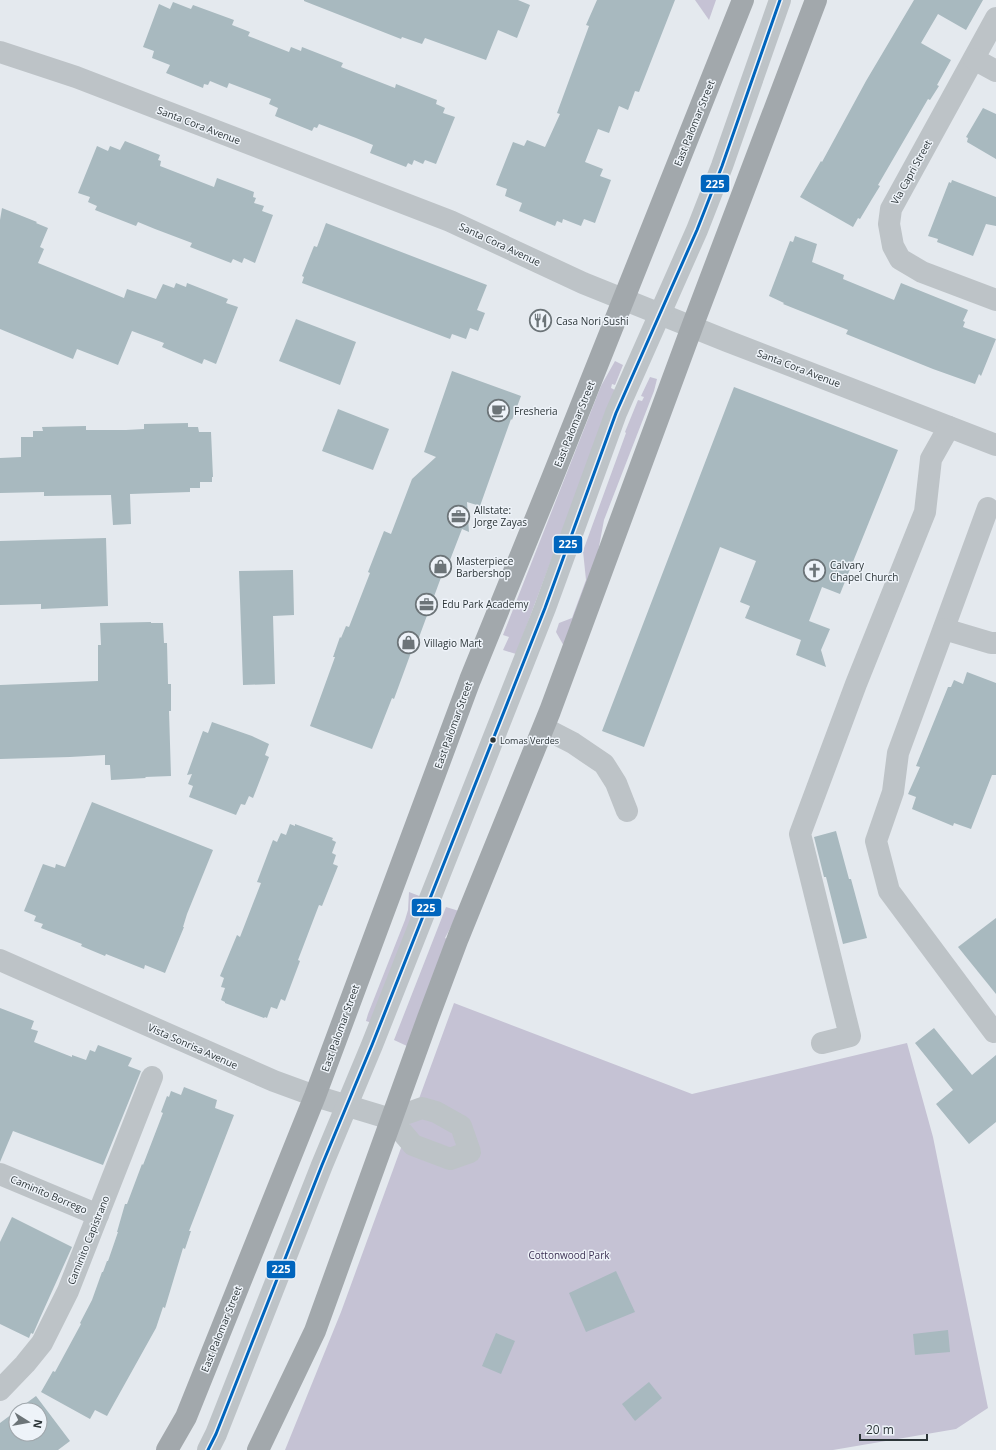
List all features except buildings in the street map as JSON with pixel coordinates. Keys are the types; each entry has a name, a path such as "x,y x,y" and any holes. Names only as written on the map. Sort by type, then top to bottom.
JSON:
{"main road":[{"name":"East Palomar Street","path":"167,1450 186,1417 316,1096 470,680 624,299 742,0"},
{"path":"258,1450 315,1331 458,938 544,728 692,327 816,0"}],"street":[{"path":"208,1450 542,616 616,413 697,230 722,166 780,0"},
{"name":"Via Capri Street","path":"996,18 891,209 889,224 893,246 900,259 922,272 996,300"},
{"name":"Santa Cora Avenue","path":"0,52 76,77 450,221 583,283 996,445"},
{"path":"974,59 996,71"},
{"path":"822,1043 850,1036 800,834 856,684 925,512 931,459 949,427"},
{"path":"988,508 898,753 893,792 876,841 890,891 994,1032"},
{"path":"944,629 990,643 996,643"},
{"path":"544,728 573,743 604,764 616,783 627,811"},
{"name":"Vista Sonrisa Avenue","path":"0,960 274,1082 391,1119"},
{"name":"Caminito Capistrano","path":"0,1390 25,1364 42,1342 68,1291 152,1077"},
{"name":"Caminito Borrego","path":"0,1174 98,1215"}],"green space":[{"path":"695,0 716,0 709,20"},
{"path":"615,361 623,365 615,385 612,384 611,388 615,390 516,654 503,650 509,637 503,635 601,386"},
{"path":"650,377 657,379 654,391 604,520 597,557 565,648 556,632 559,623 572,618 586,580 583,551 626,433 625,432 638,400 642,401 644,397 641,396"},
{"path":"409,892 422,897 372,1023 366,1021 405,920 408,910"},
{"path":"446,907 459,911 445,938 451,941 407,1046 394,1040"},
{"name":"Cottonwood Park","path":"454,1003 692,1094 907,1043 933,1137 988,1408 956,1429 833,1450 285,1450 341,1312"}],"transit line":[{"name":"225","path":"208,1450 216,1434 322,1165 372,1045 545,608 616,413 697,230 722,166 780,0"}],"place":[{"name":"Casa Nori Sushi","path":"541,321"},
{"name":"Fresheria","path":"498,411"},
{"name":"Allstate: Jorge Zayas","path":"458,516"},
{"name":"Masterpiece Barbershop","path":"441,567"},
{"name":"Calvary Chapel Church","path":"815,571"},
{"name":"Edu Park Academy","path":"426,604"},
{"name":"Villagio Mart","path":"409,643"},
{"name":"Lomas Verdes","path":"493,740"}]}
